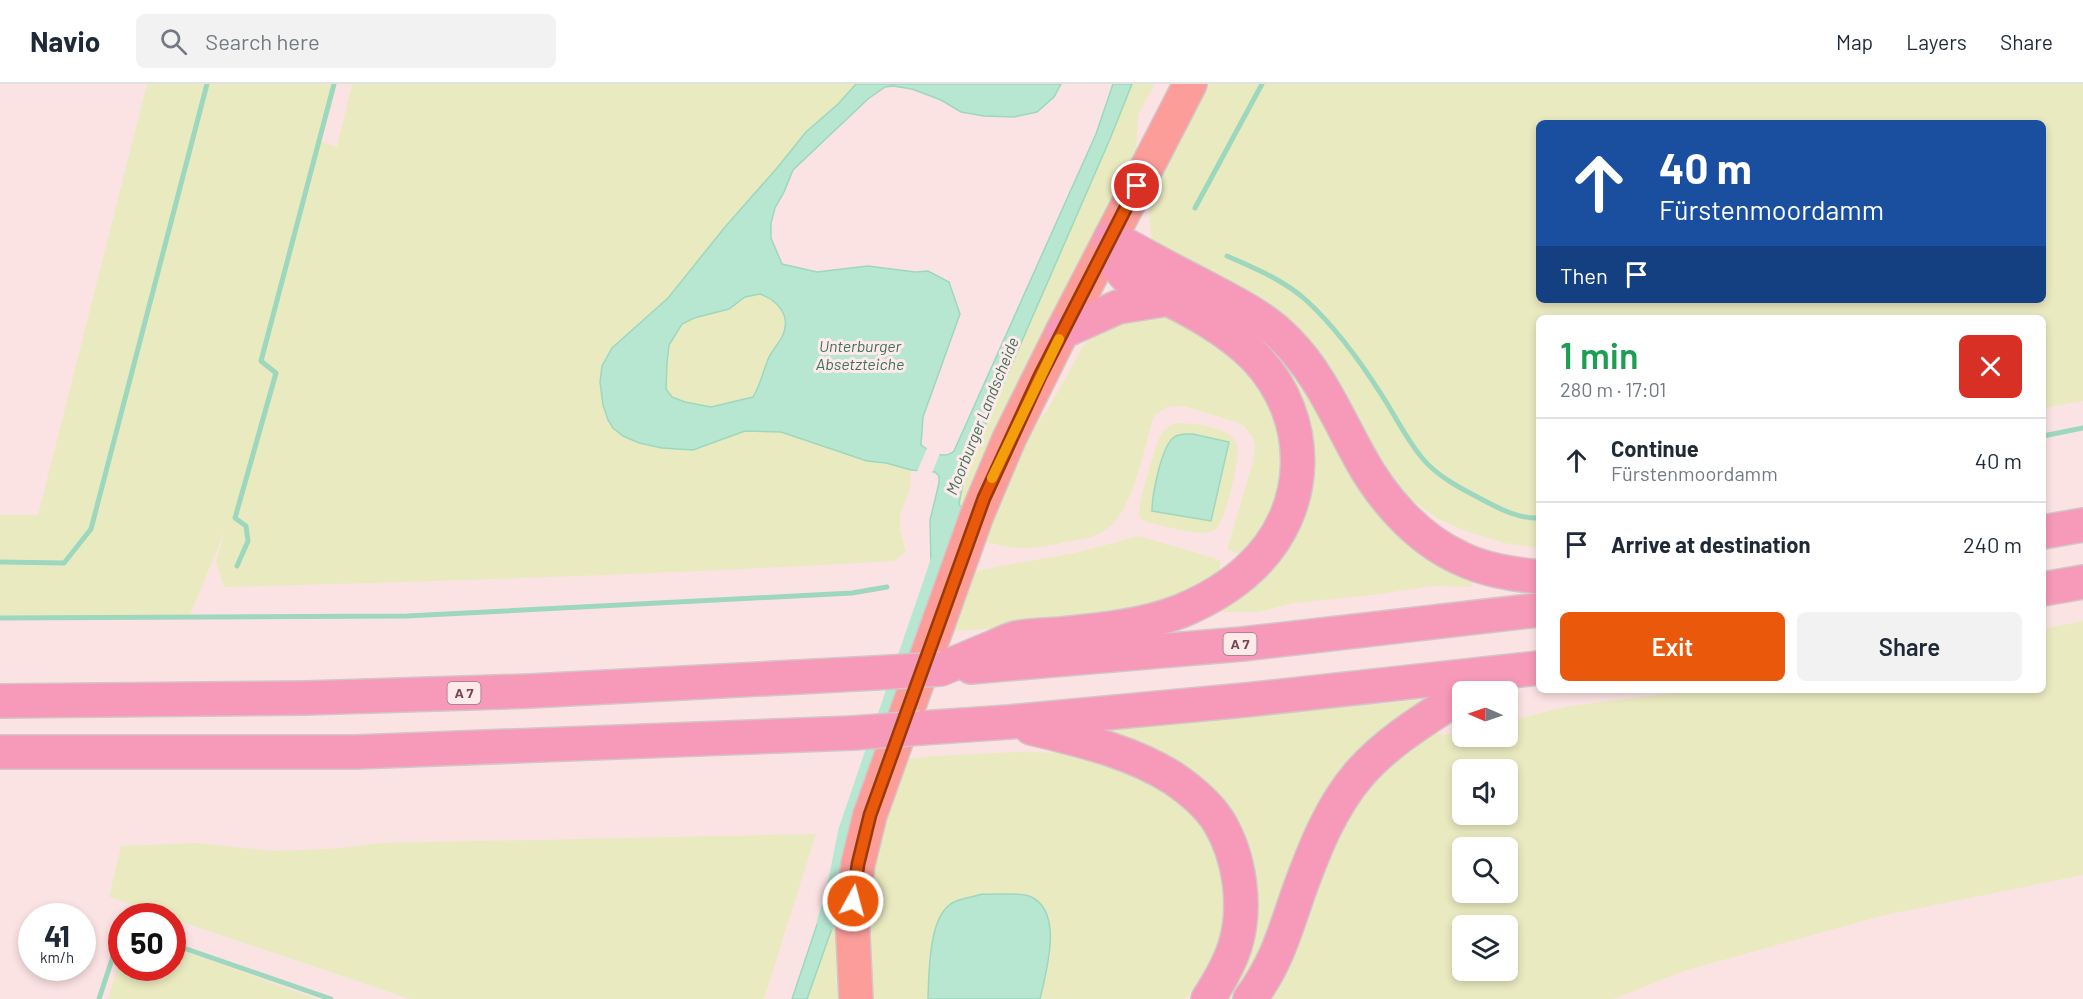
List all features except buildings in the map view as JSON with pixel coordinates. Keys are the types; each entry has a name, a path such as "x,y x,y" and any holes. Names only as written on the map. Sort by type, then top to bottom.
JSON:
{"highway":[{"path":"941,669 1016,638 1121,627 1180,611 1220,590 1250,568 1279,532 1291,503 1299,473 1297,440 1287,406 1268,372 1244,346 1208,320 1129,279 1113,258 1111,237"},
{"path":"1111,237 1242,307 1276,330 1298,352 1314,374 1360,458 1381,490 1411,524 1431,540 1460,558 1477,565 1536,577"},
{"path":"1062,332 1118,308 1168,299"},
{"path":"2046,531 2083,525"},
{"path":"2046,589 2083,582"},
{"name":"A 7","path":"0,701 305,698 495,692 874,673 1242,644 1536,610"},
{"path":"0,752 356,752 853,733 1009,722 1536,668"},
{"path":"1485,681 1497,673"},
{"path":"1251,999 1264,981 1282,945 1307,870 1334,808 1360,772 1383,750 1452,702"},
{"path":"1009,722 1102,746 1132,758 1173,778 1219,821 1234,855 1239,885 1240,912 1235,945 1222,978 1208,999"}],"main road":[{"path":"856,999 852,940 854,888 858,864 877,795 977,515 1009,439 1190,84"}],"shaded area":[{"path":"147,84 334,84 319,141 337,147 352,84 856,84 807,132 725,227 668,298 612,348 602,366 600,382 603,405 608,420 613,428 623,436 693,450 745,431 782,432 867,461 886,463 911,470 910,489 900,515 900,529 906,552 894,561 810,566 559,577 224,587 216,561 225,531 189,617 0,618 0,515 38,515"},
{"path":"1132,84 1155,84 1138,115 1136,155 1020,380 966,513 959,504 971,458"},
{"path":"1207,84 2083,84 2083,401 2046,407 2046,315 1536,315 1536,548 1504,543 1438,519 1410,499 1377,467 1343,404 1162,253 1152,241 1149,213 1159,178"},
{"path":"1167,278 1270,338 1321,415 1337,450 1346,463 1472,579 1471,587 1431,586 1381,594 1293,603 1258,612 1220,612 1260,581 1301,418"},
{"path":"760,294 778,305 784,316 785,330 769,357 753,397 711,407 672,397 666,389 669,345 682,324 694,318 729,310 745,297"},
{"path":"1171,314 1248,364 1285,438 1277,506 1254,540 1240,554 1227,550 1252,465 1255,446 1253,438 1244,426 1236,422 1183,406 1167,407 1154,416 1130,497 1113,523 1102,532 1083,539 1030,548 1002,546 980,540 986,518 1033,427 1048,409 1091,336 1117,318"},
{"path":"1176,423 1217,429 1225,432 1236,442 1237,458 1230,495 1219,525 1210,532 1187,531 1146,522 1139,515 1151,461 1161,434"},
{"path":"1139,536 1220,560 1220,569 1223,573 1181,596 1082,621 945,632 969,572 1079,552"},
{"path":"2083,621 2083,875 1881,916 1684,971 1614,999 1263,999 1351,794 1427,730 1444,735 1452,733 1452,747 1518,747 1518,719 1570,706 1675,693 2046,693 2046,628"},
{"path":"1441,698 1406,719 1235,999 1214,999 1238,840 1098,731"},
{"path":"1020,752 1068,753 1162,784 1198,813 1213,837 1225,876 1226,915 1216,952 1195,988 1185,999 1040,999 1051,953 929,955 928,999 868,999 868,875 899,760"},
{"path":"816,834 764,999 410,999 186,923 186,903 127,903 109,897 121,846 198,843 270,851 329,849 383,843"},
{"path":"842,900 838,940 840,999 807,999"},
{"path":"186,952 317,999 108,999 113,981 186,981"}],"water":[{"name":"Unterburger Absetzteiche","path":"856,84 1061,84 1054,97 1037,112 1014,117 984,116 961,112 941,100 912,89 885,87 868,99 793,170 775,208 771,223 771,238 782,264 817,272 868,266 915,272 928,271 949,282 960,314 923,417 921,445 933,452 946,455 954,451 1096,134 1113,84 1132,84 971,458 959,504 966,513 938,591 924,587 931,565 930,520 939,483 939,476 935,472 911,470 886,463 867,461 781,432 745,431 693,450 662,448 639,443 623,436 613,428 603,405 600,382 602,366 612,348 668,298 806,132 838,104","holes":["760,294 767,297 782,311 785,330 769,357 753,397 711,407 672,397 666,389 669,345 682,324 694,318 729,309 745,297"]},
{"path":"1193,434 1229,442 1211,521 1152,511 1158,472 1169,442 1179,435"},
{"path":"982,894 1029,896 1040,903 1047,914 1050,928 1049,958 1040,999 928,999 930,960 939,919 945,909 954,902"},
{"path":"827,895 842,900 807,999 792,999"}],"pier":[{"path":"928,446 941,451 931,475 916,474"}],"waterway":[{"path":"0,562 64,563 91,529 207,84"},
{"path":"237,566 248,541 246,526 235,518 276,373 261,361 334,84"},
{"path":"1195,208 1262,84"},
{"path":"1227,256 1279,281 1317,311 1356,357 1423,459 1443,477 1503,510 1524,517 1536,518"},
{"path":"2046,435 2083,428"},
{"name":"Moorburger Landscheide","path":"827,921 835,898 848,832 940,563"},
{"path":"0,618 407,616 852,593 887,587"},
{"path":"186,949 331,999"},
{"path":"99,999 108,972"}],"slow traffic":[{"path":"992,478 1059,339"}],"route":[{"path":"853,901 858,864 870,815 977,515 1009,439 1137,186"}]}
